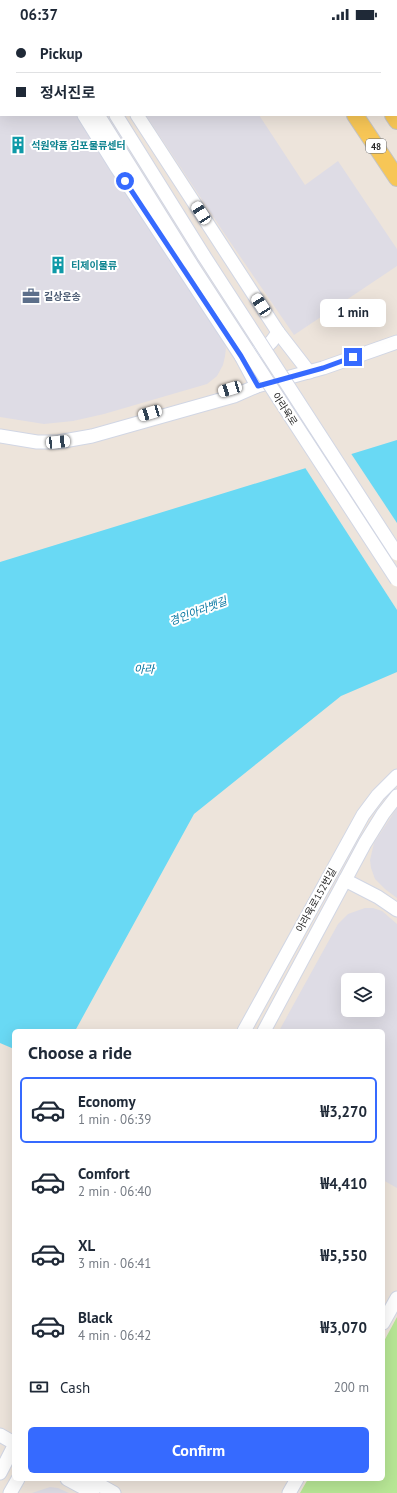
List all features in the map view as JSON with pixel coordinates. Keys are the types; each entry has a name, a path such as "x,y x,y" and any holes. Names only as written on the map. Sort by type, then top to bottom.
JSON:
{"main road":[{"name":"48","path":"356,116 397,178"}],"street":[{"path":"85,116 117,168 241,356 258,386"},
{"name":"아라육로","path":"99,116 191,264 397,580"},
{"name":"아라육로","path":"117,116 204,256 397,554"},
{"path":"138,116 278,332 309,372"},
{"path":"241,356 261,350 269,345 278,332"},
{"path":"0,436 38,442 76,440 234,396 258,386 309,372 397,342"},
{"path":"0,429 38,435 71,433 136,417 230,389 258,386"},
{"name":"아라육로152번길","path":"245,1029 363,815 378,795 397,776"},
{"name":"아라육로152번길","path":"265,1029 376,825 397,796"},
{"path":"345,880 378,897 397,910"},
{"path":"385,1319 397,1298"},
{"path":"0,1435 12,1442"},
{"path":"0,1473 12,1450"},
{"path":"10,1493 17,1481"},
{"path":"71,1481 92,1493"},
{"path":"92,1481 114,1493"},
{"path":"289,1493 296,1481"}],"shaded area":[{"path":"0,116 79,116 224,341 226,348 223,365 217,376 207,384 104,414 73,421 44,424 0,417"},
{"path":"147,116 260,116 305,185 338,161 397,249 397,266 294,335"},
{"path":"397,808 397,898 375,879 370,860 374,843"},
{"path":"365,908 373,908 382,911 397,924 397,1188 385,1181 385,1029 280,1029 338,924 348,914"},
{"path":"50,1487 58,1488 69,1493 32,1493"}],"green space":[{"path":"397,1317 397,1493 300,1493 307,1481 385,1481 385,1339"}],"water":[{"name":"아라","path":"397,440 397,672 341,696 194,814 76,1029 12,1029 12,1048 0,1043 0,562"}],"pier":[{"path":"350,452 397,523 397,610 304,466"}],"place":[{"name":"석원약품 김포물류센터","path":"18,145"},
{"name":"티제이물류","path":"58,265"},
{"name":"길상운송","path":"31,296"}],"route":[{"path":"125,181 241,356 258,386 323,368 353,357"}],"water label":[{"name":"경인아라뱃길","path":"198,611"}]}
